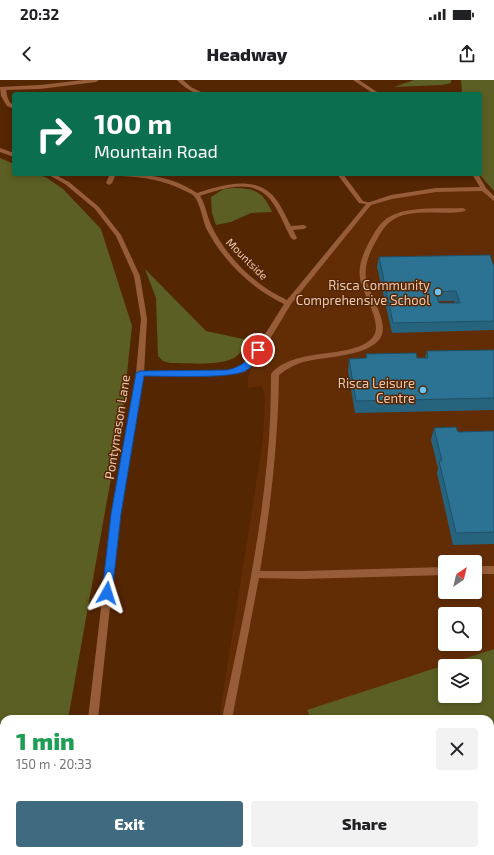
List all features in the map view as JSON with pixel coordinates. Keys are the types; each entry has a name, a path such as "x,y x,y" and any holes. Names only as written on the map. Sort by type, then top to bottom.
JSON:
{"street":[{"path":"12,106 8,105 2,89 40,87 96,80"},
{"path":"180,80 189,88 198,92"},
{"path":"356,80 374,92"},
{"path":"0,150 12,154"},
{"name":"Pontymason Lane","path":"54,176 67,183 97,208 119,236 137,276 144,319 140,373 116,514 93,715"},
{"path":"109,182 112,176"},
{"path":"151,176 175,184 196,195 233,184 258,188 267,194 273,201 294,238"},
{"path":"342,176 361,202 369,204 391,197 416,192 484,189"},
{"path":"476,176 484,189 494,199"},
{"name":"Mountside","path":"196,195 207,224 218,245 256,284 276,299 288,303"},
{"path":"140,373 227,373 242,370 255,357 288,303 369,204"},
{"path":"228,715 256,574 275,422 275,374 282,367 310,358 346,352 376,340 380,331 380,322 366,292 363,279 363,264 368,248 377,233 390,219 407,213 463,210"},
{"path":"288,228 304,227"},
{"path":"482,570 494,570"},
{"path":"256,574 302,575 438,571"}],"shaded area":[{"path":"484,189 494,199 494,715 220,715 263,440 265,397 262,386 248,388 248,378 255,357 288,303 369,204 416,192"}],"green space":[{"path":"414,80 451,80 451,83 442,85 394,87"},
{"path":"461,80 494,80 494,191 481,176 482,176 482,92 462,92"},
{"path":"0,158 12,163 12,176 42,176 63,189 101,229 132,326 123,411 69,715 0,715"},
{"path":"224,189 246,189 257,192 265,199 272,212 251,213 231,222 216,225 212,213 211,197"},
{"path":"145,269 206,331 248,340 239,354 232,359 216,363 196,364 170,363 163,361 158,356 156,298"},
{"path":"494,649 494,715 309,715 307,710 438,667 438,703 482,703 482,659 463,659"}],"building":[{"name":"Risca Community Comprehensive School","path":"490,255 494,267 494,321 393,323 379,257","holes":["456,291 460,303 439,303 435,292"]},
{"name":"Risca Leisure Centre","path":"494,350 494,398 356,401 349,359 367,358 366,354 416,353 417,358 428,358 427,351"},
{"name":"Risca Leisure Centre","path":"456,427 458,432 494,431 494,532 456,533 439,461 442,461 434,428"}],"place":[{"name":"Risca Community Comprehensive School","path":"438,292"},
{"name":"Risca Leisure Centre","path":"423,390"}],"route":[{"path":"107,593 116,514 140,373 227,373 242,370 255,357 258,350"}]}
